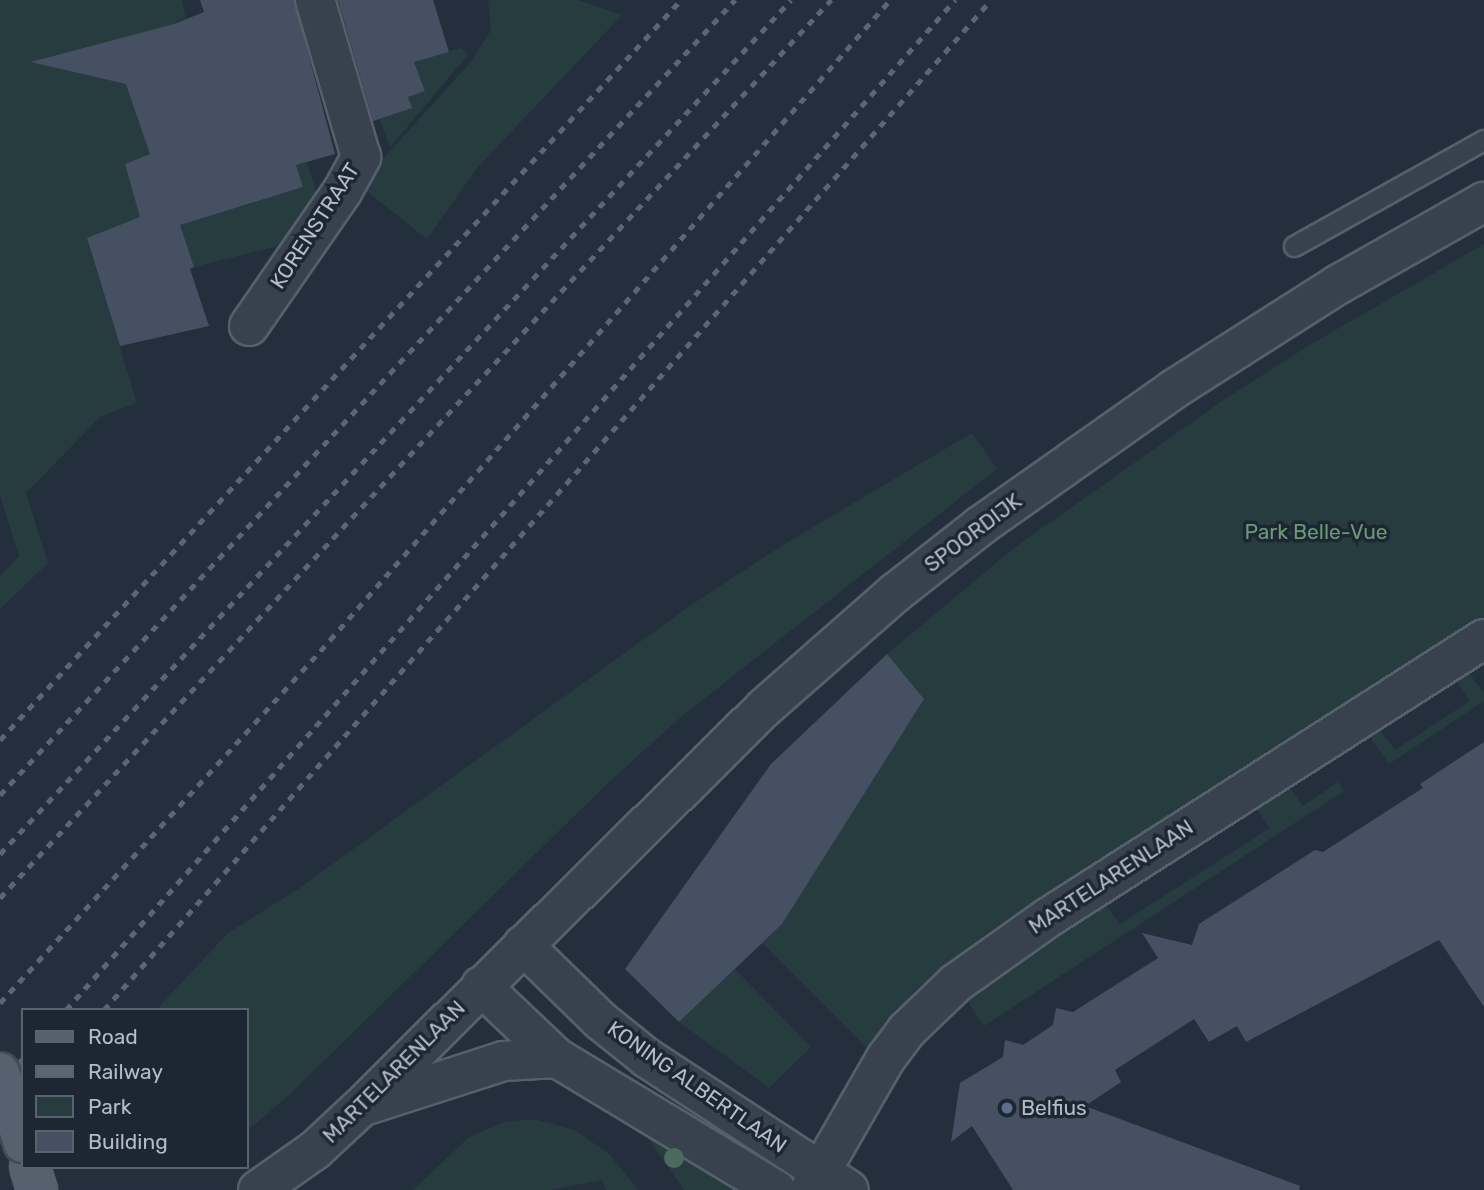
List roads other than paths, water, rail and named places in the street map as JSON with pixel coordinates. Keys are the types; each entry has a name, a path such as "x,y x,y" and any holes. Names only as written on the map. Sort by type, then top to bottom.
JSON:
{"main road":[{"path":"0,1072 21,1137"},
{"path":"31,1169 37,1190"}],"street":[{"name":"KORENSTRAAT","path":"249,326 343,190 361,157 315,0"},
{"name":"SPOORDIJK","path":"523,944 830,647 980,526 1141,411 1278,321 1484,202"},
{"name":"MARTELARENLAAN","path":"827,1184 886,1058 906,1031 956,983 1049,917 1484,639"},
{"name":"MARTELARENLAAN","path":"258,1190 315,1150 523,944"},
{"name":"KONING ALBERTLAAN","path":"523,944 601,1021 647,1058 827,1184"},
{"name":"KONING ALBERTLAAN","path":"481,986 557,1058 776,1190"},
{"path":"362,1106 503,1061 557,1058"}],"lane":[{"path":"1294,246 1484,139"}],"railway":[{"path":"0,740 681,0"},
{"path":"0,795 735,0"},
{"path":"0,854 791,0"},
{"path":"0,898 831,0"},
{"path":"0,1003 330,640 890,0"},
{"path":"68,1008 955,0"},
{"path":"106,1008 991,0"},
{"path":"0,1085 21,1061"},
{"path":"0,1127 21,1104"}],"place":[{"name":"Belfius","path":"1007,1108"}],"park label":[{"name":"Park Belle-Vue","path":"1316,532"}]}
